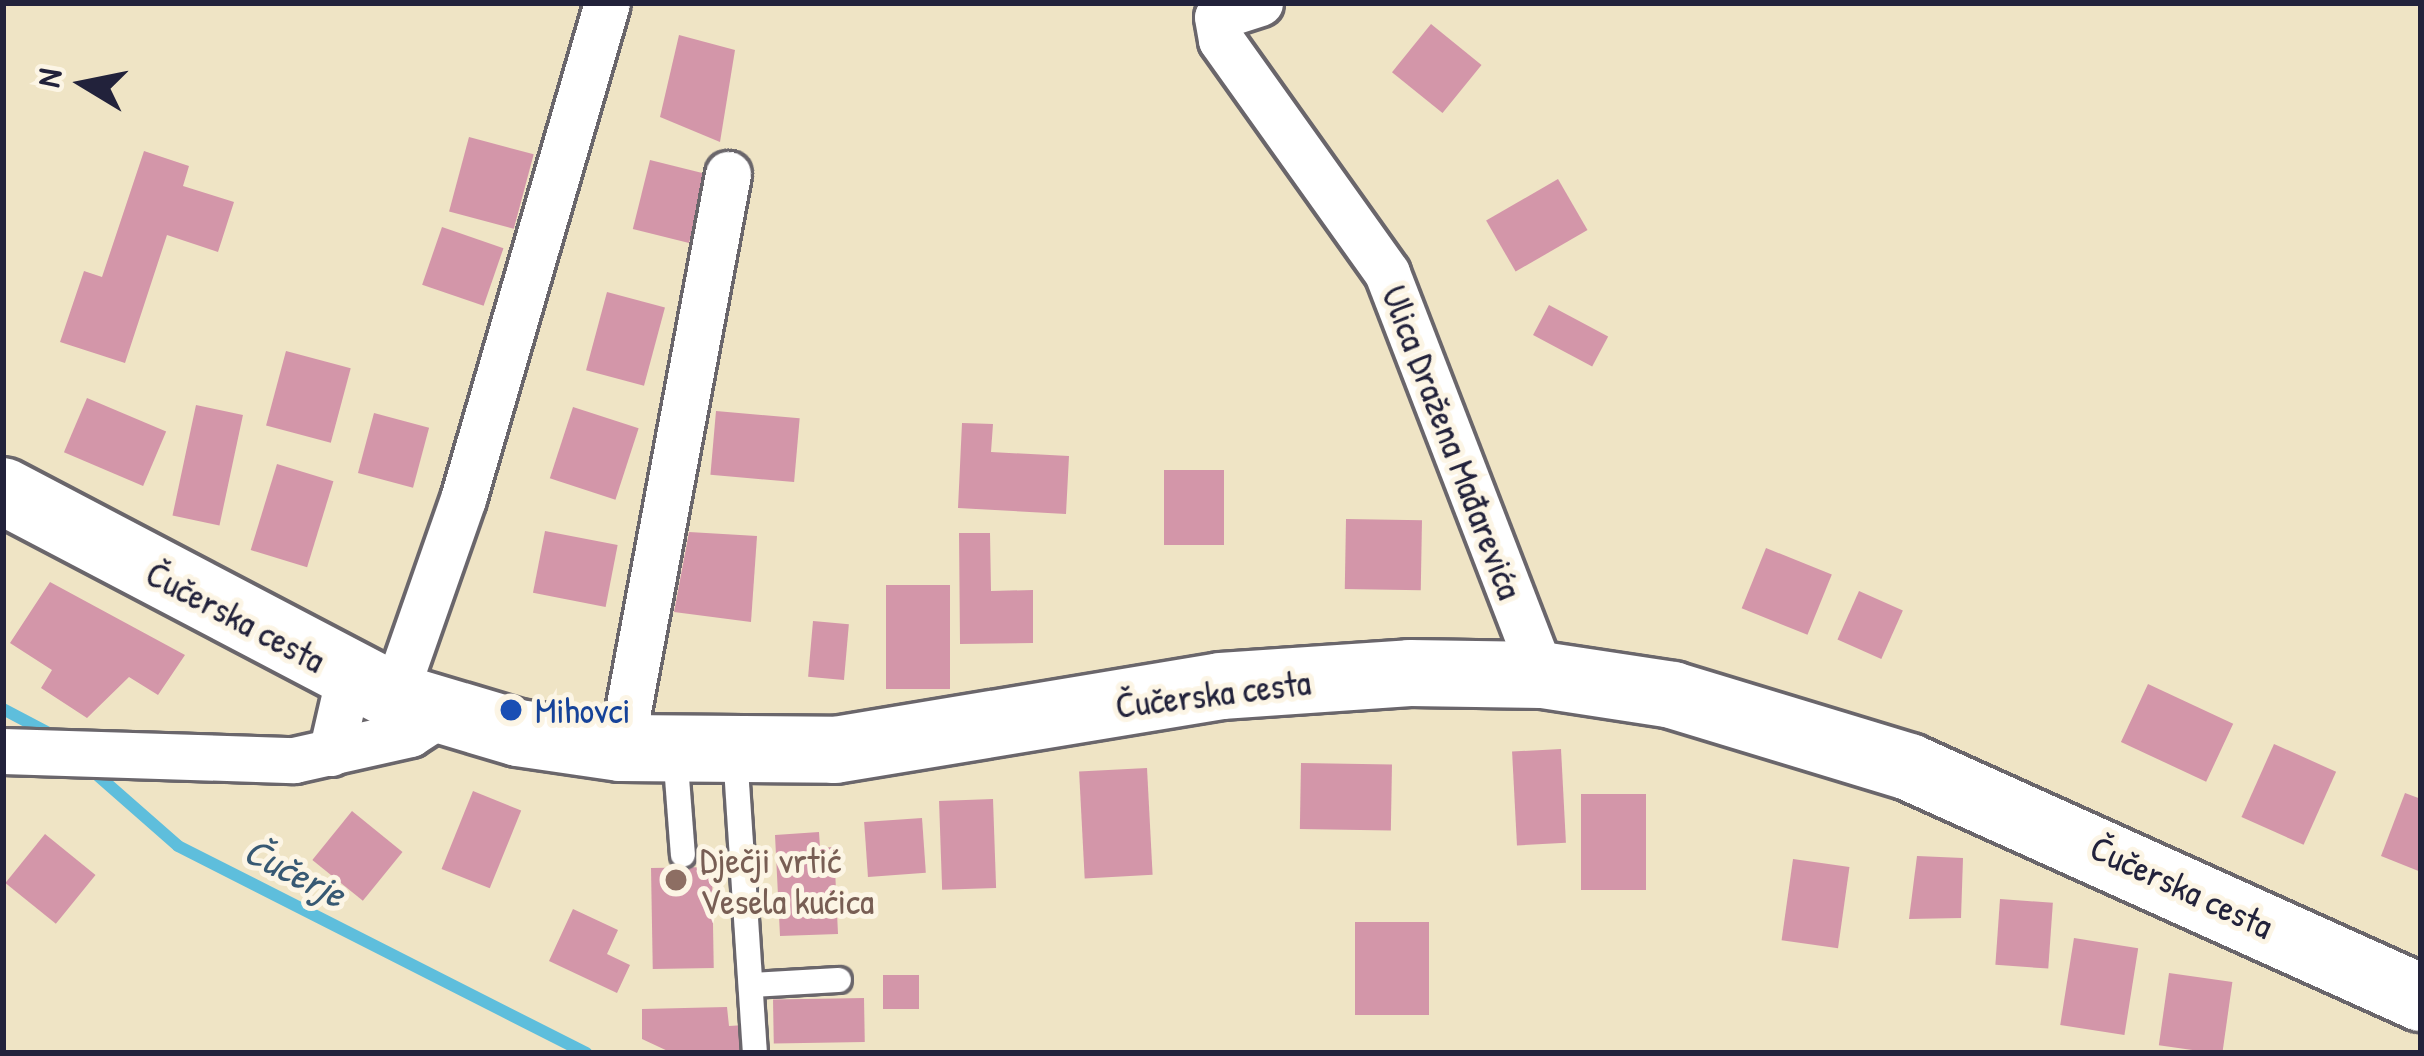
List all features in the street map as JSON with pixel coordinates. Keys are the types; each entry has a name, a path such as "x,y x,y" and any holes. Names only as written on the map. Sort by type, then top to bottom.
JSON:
{"street":[{"path":"331,753 394,695 464,499 607,3"},
{"name":"Ulica Dražena Mađarevića","path":"1260,3 1217,17 1221,40 1387,273 1542,675"},
{"path":"677,751 728,174"},
{"name":"Čučerska cesta","path":"3,491 394,695 677,751 835,750 1222,686 1542,675 1672,695 1910,767 2421,998"},
{"path":"3,751 160,758 331,753 410,734 394,695"}],"lane":[{"path":"677,751 683,855"},
{"path":"677,751 751,985 755,1053"},
{"path":"751,985 839,980"}],"building":[{"path":"1431,24 1482,65 1442,113 1392,72"},
{"path":"679,35 735,50 720,142 660,117"},
{"path":"469,137 534,154 514,229 449,211"},
{"path":"144,151 189,166 183,186 234,202 218,252 167,235 125,363 60,342 84,271 102,277"},
{"path":"650,160 706,174 689,243 633,229"},
{"path":"1558,179 1588,230 1516,272 1486,220"},
{"path":"442,227 503,248 484,306 422,285"},
{"path":"607,292 665,308 644,386 586,370"},
{"path":"1549,305 1608,336 1592,366 1533,335"},
{"path":"286,351 351,368 331,443 266,425"},
{"path":"87,398 166,432 143,486 64,452"},
{"path":"196,405 243,415 219,526 173,516"},
{"path":"573,407 639,428 615,500 550,478"},
{"path":"716,411 800,418 794,482 710,475"},
{"path":"374,413 429,428 413,488 358,473"},
{"path":"962,423 993,424 991,452 1069,456 1066,514 958,508"},
{"path":"277,464 333,481 307,567 251,550"},
{"path":"1164,470 1224,470 1224,545 1164,545"},
{"path":"1346,519 1422,520 1421,590 1345,589"},
{"path":"545,531 618,545 606,607 533,593"},
{"path":"689,532 757,536 751,622 674,612"},
{"path":"959,533 990,533 991,591 1033,590 1033,643 960,644"},
{"path":"1766,548 1832,575 1807,635 1742,608"},
{"path":"50,582 185,655 158,695 129,677 87,718 41,688 52,670 10,643"},
{"path":"886,585 950,585 950,689 886,689"},
{"path":"1859,591 1903,611 1881,659 1837,639"},
{"path":"813,621 849,624 844,680 808,677"},
{"path":"2148,684 2233,724 2206,782 2121,742"},
{"path":"2274,744 2336,772 2304,845 2241,817"},
{"path":"1561,749 1566,843 1517,845 1512,752"},
{"path":"1301,763 1392,765 1391,831 1300,829"},
{"path":"1147,768 1153,875 1085,878 1079,772"},
{"path":"473,791 521,810 490,888 442,869"},
{"path":"2405,793 2421,799 2421,872 2381,856"},
{"path":"1581,794 1646,794 1646,890 1581,890"},
{"path":"993,799 996,888 942,890 939,801"},
{"path":"352,811 403,852 363,901 312,860"},
{"path":"922,818 926,873 868,877 864,822"},
{"path":"819,832 820,848 834,847 838,934 780,936 775,835"},
{"path":"45,834 96,875 56,924 5,883"},
{"path":"1917,856 1963,858 1961,918 1909,919"},
{"path":"1793,859 1849,867 1838,948 1782,940"},
{"path":"712,867 714,968 653,969 651,868"},
{"path":"2000,899 2053,903 2048,969 1995,965"},
{"path":"573,909 618,930 607,954 630,965 617,993 549,961"},
{"path":"1355,922 1429,922 1429,1015 1355,1015"},
{"path":"2074,938 2138,948 2124,1035 2060,1025"},
{"path":"2169,973 2232,982 2222,1053 2159,1045"},
{"path":"883,975 919,975 919,1009 883,1009"},
{"path":"864,998 865,1042 774,1044 773,1000"},
{"path":"727,1007 729,1026 745,1025 746,1053 672,1053 642,1039 642,1009"}],"waterway":[{"name":"Čučerje","path":"3,709 60,739"},
{"name":"Čučerje","path":"87,766 178,846 586,1053"}],"place":[{"name":"Mihovci","path":"511,710"},
{"name":"Dječji vrtić Vesela kućica","path":"676,880"}]}
